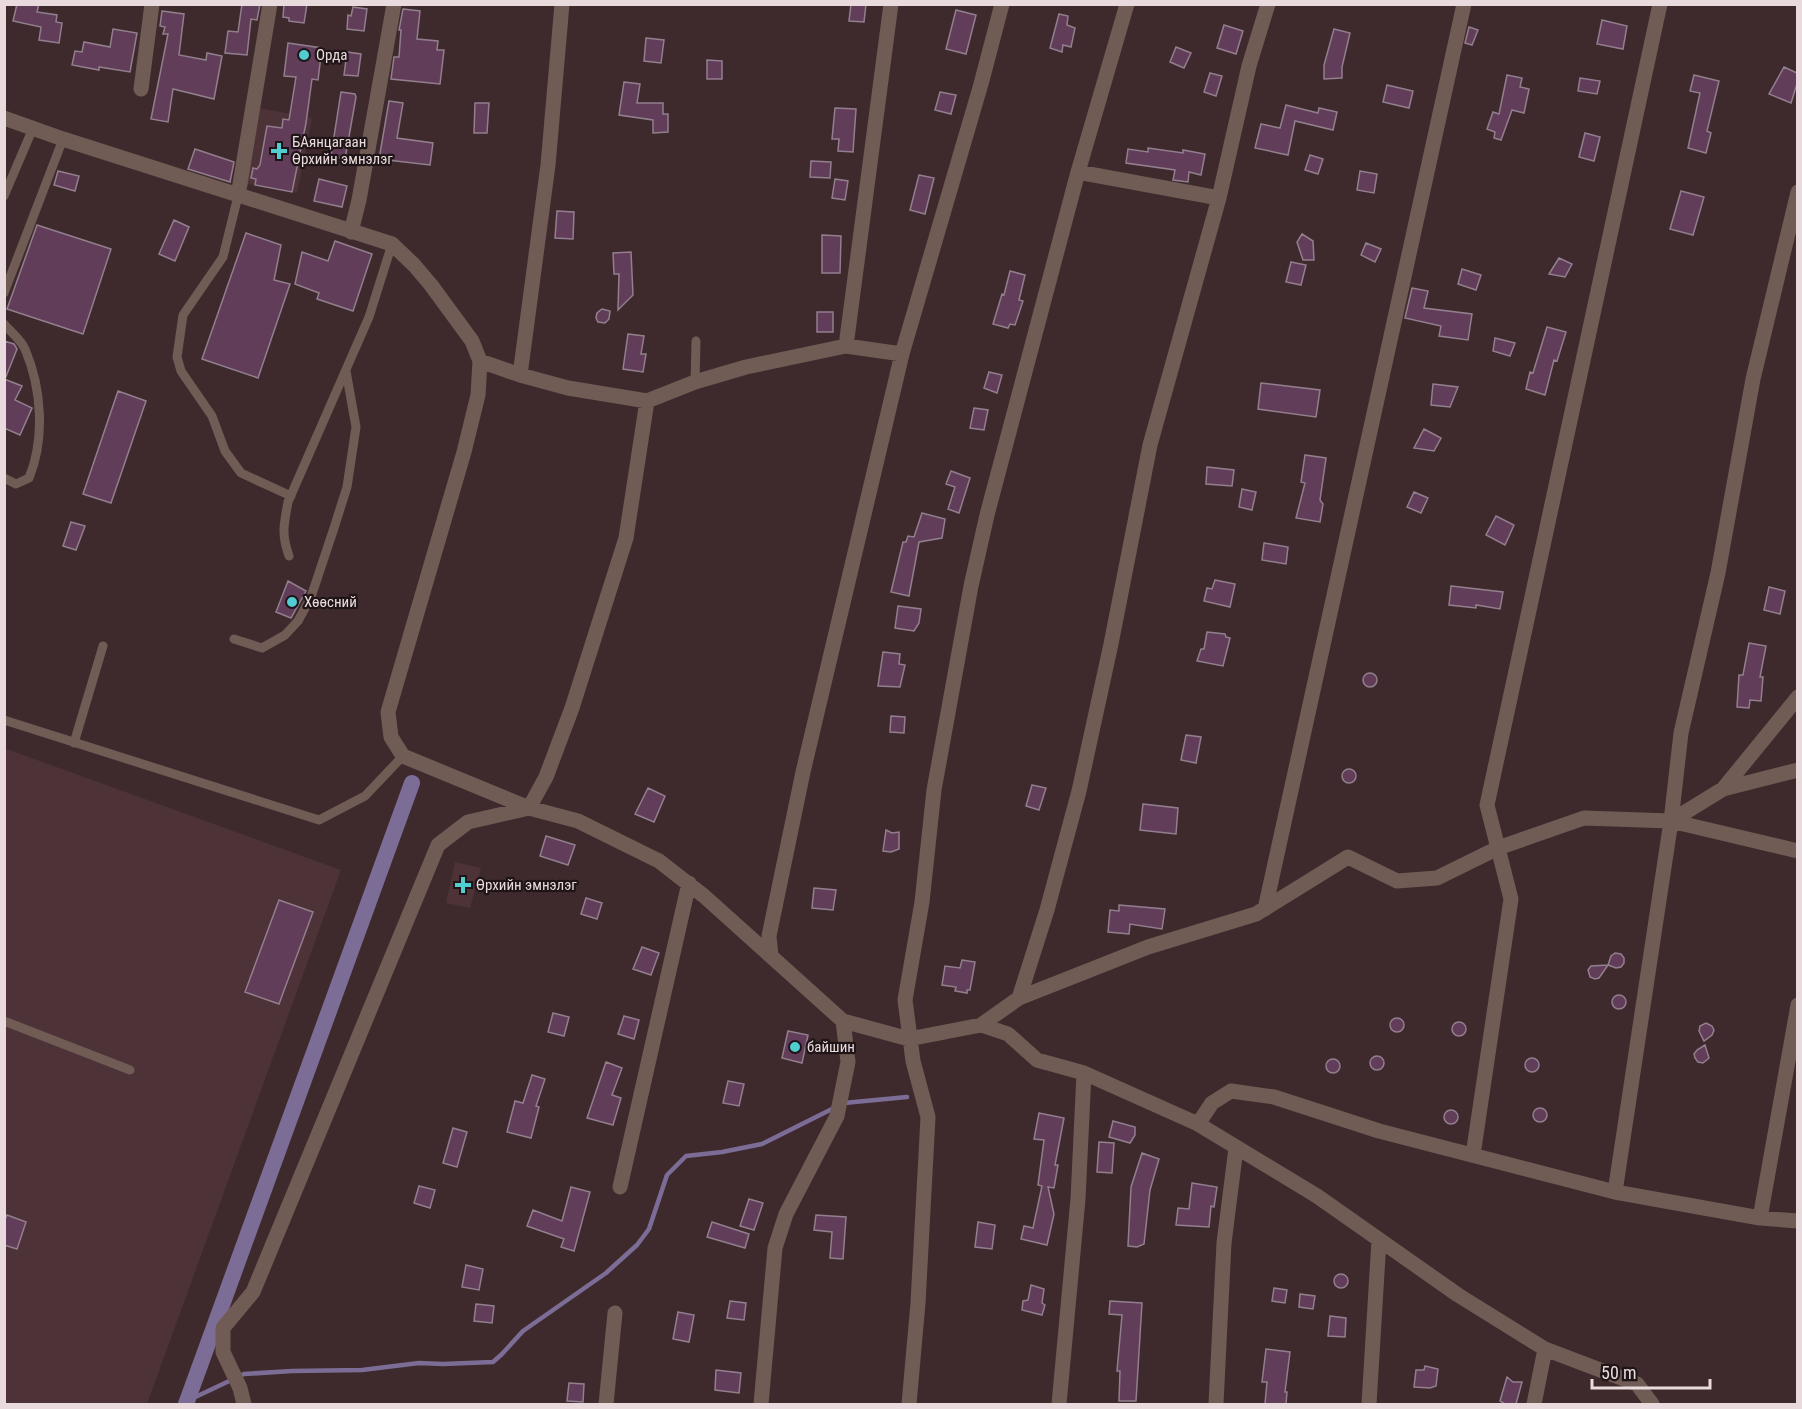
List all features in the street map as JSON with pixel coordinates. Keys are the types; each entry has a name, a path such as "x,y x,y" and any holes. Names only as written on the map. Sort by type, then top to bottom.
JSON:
{"street":[{"path":"141,89 152,4"},
{"path":"238,196 270,4"},
{"path":"351,232 359,200 394,4"},
{"path":"520,375 548,165 562,4"},
{"path":"846,346 891,4"},
{"path":"771,956 769,936 803,772 902,354 1002,4"},
{"path":"909,1404 918,1302 928,1117 913,1061 905,1000 922,902 934,790 970,586 987,515 1078,172 1127,4"},
{"path":"1018,998 1047,910 1078,791 1111,644 1150,445 1219,198 1249,66 1268,4"},
{"path":"1265,909 1464,4"},
{"path":"1473,1155 1511,899 1487,805 1660,4"},
{"path":"4,118 238,196 392,244 414,265 472,341 480,361 478,395 464,452 388,712 391,737 403,756 529,808 578,821 659,861 689,883 843,1021 909,1039 981,1025 1018,998 1148,947 1256,914 1348,857 1397,881 1437,878 1498,848 1584,818 1671,821 1797,851"},
{"path":"1078,172 1219,198"},
{"path":"1615,1192 1671,821 1682,733 1718,573 1753,379 1797,192"},
{"path":"480,361 568,388 647,401 695,382 746,367 846,346 902,354"},
{"path":"243,1404 240,1388 223,1352 223,1328 253,1292 438,845 468,822 529,808 546,777 572,708 626,538 647,401"},
{"path":"1724,789 1797,697"},
{"path":"1671,821 1724,789 1797,770"},
{"path":"620,1187 689,883"},
{"path":"1760,1218 1797,1005"},
{"path":"761,1404 775,1248 786,1214 837,1116 848,1062 843,1021"},
{"path":"981,1025 1008,1034 1037,1060 1084,1073 1198,1124 1317,1196 1458,1295 1545,1349 1637,1384 1652,1404"},
{"path":"1059,1404 1078,1199 1084,1073"},
{"path":"1198,1124 1212,1103 1231,1091 1274,1097 1379,1131 1615,1192 1760,1218 1797,1221"},
{"path":"1216,1404 1224,1243 1236,1148"},
{"path":"1370,1404 1379,1240"},
{"path":"606,1404 615,1313"},
{"path":"1534,1404 1545,1349"}],"lane":[{"path":"4,196 33,128"},
{"path":"4,293 63,139"},
{"path":"238,196 223,257 183,315 177,357 181,371 212,416 225,451 241,473 291,496"},
{"path":"289,556 282,531 291,496 369,317 392,244"},
{"path":"4,324 24,347 31,368 37,396 39,437 37,459 29,478 16,483 4,478"},
{"path":"695,382 696,341"},
{"path":"234,639 262,648 285,635 298,621 311,597 346,487 356,428 346,371"},
{"path":"74,742 103,646"},
{"path":"4,720 319,820 365,796 403,756"},
{"path":"4,1022 130,1070"}],"shaded area":[{"name":"БАянцагаан Өрхийн эмнэлэг","path":"260,108 312,118 297,193 247,184"},
{"path":"4,748 341,870 147,1404 5,1404"},
{"name":"Өрхийн эмнэлэг","path":"455,862 481,868 470,908 446,903"}],"building":[{"path":"17,4 39,4 37,12 57,15 56,22 62,23 59,43 39,40 41,27 13,21"},
{"path":"242,4 260,4 257,20 251,19 247,55 225,53 228,31 238,32"},
{"path":"284,4 307,4 304,23 289,21 289,18 283,17"},
{"path":"851,4 866,4 864,22 849,21"},
{"path":"353,7 367,9 364,31 347,29 348,15 351,16"},
{"path":"403,9 420,11 417,39 438,41 437,50 444,50 440,84 391,79 394,57 399,57 401,30 399,30"},
{"path":"956,10 976,15 966,54 946,49"},
{"path":"162,11 184,14 179,55 206,60 207,53 222,56 214,99 173,89 168,122 151,119 168,34 163,34 165,27 160,26"},
{"path":"1059,14 1068,16 1067,25 1075,28 1071,47 1063,45 1062,52 1050,48"},
{"path":"1602,20 1627,26 1623,49 1597,44"},
{"path":"1224,25 1243,31 1236,54 1217,48"},
{"path":"1469,27 1478,30 1472,45 1465,43"},
{"path":"113,29 137,33 130,72 72,65 75,51 82,52 84,42 110,47"},
{"path":"1334,29 1350,33 1342,67 1342,78 1324,79 1324,65"},
{"path":"646,38 664,40 661,63 644,61"},
{"name":"БАянцагаан Өрхийн эмнэлэг","path":"288,43 322,48 318,80 312,79 292,192 255,185 256,179 251,178 253,168 257,169 260,165 267,126 282,128 283,119 289,120 296,77 284,76"},
{"path":"1176,47 1191,53 1184,68 1170,62"},
{"path":"347,52 361,54 358,76 344,75"},
{"path":"707,60 722,61 722,79 707,79"},
{"path":"1784,67 1797,73 1797,84 1791,103 1769,94"},
{"path":"1210,73 1222,76 1216,96 1204,92"},
{"path":"1507,75 1522,78 1520,87 1529,89 1524,113 1512,110 1501,140 1494,138 1495,132 1487,129 1493,112 1499,114"},
{"path":"1694,75 1719,81 1707,131 1711,133 1706,153 1688,148 1700,93 1690,91"},
{"path":"1580,78 1600,81 1597,94 1578,91"},
{"path":"624,82 640,84 637,103 663,103 663,114 668,114 668,132 653,133 653,120 619,115"},
{"path":"1387,85 1413,91 1409,108 1383,102"},
{"path":"341,92 355,94 356,97 345,159 331,156"},
{"path":"940,92 956,95 951,114 935,110"},
{"path":"389,101 403,103 397,138 433,143 430,165 379,159"},
{"path":"475,103 489,103 487,133 474,133"},
{"path":"1286,105 1318,113 1319,108 1337,112 1333,130 1295,121 1288,155 1255,148 1261,124 1280,128"},
{"path":"835,108 856,109 853,152 838,151 839,139 832,139"},
{"path":"1585,133 1600,137 1594,161 1579,157"},
{"path":"1148,148 1205,154 1201,175 1189,172 1188,182 1173,180 1175,170 1126,163 1128,149 1148,152"},
{"path":"195,149 234,162 230,182 188,169"},
{"path":"1310,155 1323,159 1318,174 1305,170"},
{"path":"811,161 831,162 830,178 810,177"},
{"path":"58,171 79,176 75,191 54,185"},
{"path":"1360,171 1377,174 1374,193 1357,190"},
{"path":"919,175 934,178 925,214 910,210"},
{"path":"319,179 347,186 342,207 314,201"},
{"path":"835,179 848,181 845,200 832,198"},
{"path":"1681,191 1704,197 1693,235 1670,229"},
{"path":"557,211 574,212 573,239 555,238"},
{"path":"174,220 189,227 175,261 159,254"},
{"path":"37,225 111,249 83,334 7,309"},
{"path":"246,233 281,245 274,280 290,284 258,378 202,359"},
{"path":"1302,234 1313,241 1314,260 1303,260 1297,242"},
{"path":"822,235 841,236 840,273 822,273"},
{"path":"335,241 372,254 353,311 317,299 319,293 295,284 302,252 328,261"},
{"path":"1366,243 1381,249 1375,262 1361,255"},
{"path":"631,252 633,295 618,310 619,274 614,274 613,253"},
{"path":"1559,258 1572,264 1565,277 1549,274"},
{"path":"1291,262 1306,265 1301,285 1286,282"},
{"path":"1462,269 1481,275 1476,290 1458,284"},
{"path":"1010,271 1025,275 1019,300 1023,301 1015,325 1010,324 1008,328 993,324"},
{"path":"1412,288 1428,291 1424,308 1472,314 1468,340 1439,336 1441,326 1405,318"},
{"path":"602,309 610,311 609,319 605,323 598,322 596,318 597,313"},
{"path":"817,312 833,312 833,332 817,332"},
{"path":"1547,327 1566,332 1557,361 1554,360 1545,395 1526,389"},
{"path":"628,334 644,336 641,354 646,354 643,372 623,369"},
{"path":"1495,338 1515,343 1510,356 1493,351"},
{"path":"4,341 14,344 17,349 5,379"},
{"path":"989,372 1002,375 997,393 984,388"},
{"path":"4,379 22,386 15,400 32,408 20,435 4,428"},
{"path":"1261,383 1320,390 1316,417 1258,409"},
{"path":"1433,384 1458,387 1450,407 1431,405"},
{"path":"118,391 146,401 111,503 83,494"},
{"path":"974,408 988,410 984,430 970,428"},
{"path":"1424,429 1441,438 1434,451 1414,448"},
{"path":"1305,455 1326,458 1320,500 1323,504 1320,522 1296,518 1305,483 1301,482"},
{"path":"1207,467 1234,470 1232,486 1206,484"},
{"path":"951,471 970,478 959,513 948,509 955,487 946,484"},
{"path":"1242,489 1256,492 1252,510 1239,507"},
{"path":"1414,492 1428,498 1421,513 1407,507"},
{"path":"922,513 945,519 942,538 919,542 909,596 891,592 903,542 906,542 908,536 914,537"},
{"path":"1496,516 1514,525 1505,545 1486,535"},
{"path":"71,522 85,526 76,550 63,546"},
{"path":"1264,543 1288,547 1286,564 1262,560"},
{"path":"1215,580 1235,584 1230,607 1204,601 1207,588 1212,589"},
{"name":"Хөөсний","path":"288,581 306,591 291,618 276,612"},
{"path":"1451,586 1503,592 1500,609 1476,605 1476,608 1449,605"},
{"path":"1769,587 1785,591 1780,614 1764,610"},
{"path":"898,606 921,609 919,623 914,631 895,628"},
{"path":"1207,632 1225,634 1230,638 1223,666 1197,661 1201,649 1204,649"},
{"path":"1749,643 1766,646 1760,677 1763,677 1761,701 1750,700 1749,708 1737,707 1739,675 1743,675"},
{"path":"883,652 900,654 899,664 905,665 900,687 878,686"},
{"path":"1367,673 1373,673 1377,680 1373,687 1367,687 1363,683 1363,677"},
{"path":"891,716 905,717 904,733 890,732"},
{"path":"1186,735 1201,737 1196,763 1181,760"},
{"path":"1346,769 1352,769 1356,776 1352,783 1346,783 1342,779 1342,773"},
{"path":"1032,785 1046,788 1039,810 1026,806"},
{"path":"648,788 665,796 654,822 635,814"},
{"path":"1143,804 1178,808 1176,834 1140,830"},
{"path":"886,830 892,833 899,832 899,849 891,852 883,851"},
{"path":"546,836 575,845 568,865 540,856"},
{"path":"814,888 836,890 833,910 812,908"},
{"path":"586,898 602,903 597,919 581,914"},
{"path":"279,900 313,912 279,1004 245,992"},
{"path":"1119,905 1165,909 1162,929 1130,924 1129,934 1108,932 1110,910 1119,911"},
{"path":"642,947 659,953 651,975 633,969"},
{"path":"1615,953 1621,954 1624,958 1621,967 1608,965 1611,956"},
{"path":"962,960 975,962 970,990 967,990 967,993 955,991 956,987 942,985 945,966 960,968"},
{"path":"1608,965 1599,978 1590,977 1588,970 1591,966"},
{"path":"1616,995 1622,995 1626,1002 1622,1009 1616,1009 1612,1005 1612,999"},
{"path":"553,1013 569,1017 564,1036 548,1032"},
{"path":"624,1016 639,1020 634,1039 618,1034"},
{"path":"1394,1018 1400,1018 1404,1025 1400,1032 1394,1032 1390,1028 1390,1022"},
{"path":"1456,1022 1462,1022 1466,1029 1462,1036 1456,1036 1452,1032 1452,1026"},
{"path":"1706,1023 1714,1030 1712,1035 1704,1041 1699,1031 1700,1026"},
{"name":"байшин","path":"788,1031 808,1035 802,1063 782,1058"},
{"path":"1705,1045 1709,1058 1703,1063 1698,1062 1694,1054"},
{"path":"1374,1056 1380,1056 1384,1063 1380,1070 1374,1070 1370,1066 1370,1060"},
{"path":"1529,1058 1535,1058 1539,1065 1535,1072 1529,1072 1525,1068 1525,1062"},
{"path":"1330,1059 1336,1059 1340,1066 1336,1073 1330,1073 1326,1069 1326,1063"},
{"path":"606,1062 622,1068 612,1095 621,1098 613,1125 587,1118"},
{"path":"532,1075 545,1079 536,1106 539,1107 531,1138 507,1132 515,1101 523,1103"},
{"path":"728,1081 744,1084 739,1106 723,1103"},
{"path":"1537,1108 1543,1108 1547,1115 1543,1122 1537,1122 1533,1118 1533,1112"},
{"path":"1448,1110 1454,1110 1458,1117 1454,1124 1448,1124 1444,1120 1444,1114"},
{"path":"1039,1113 1064,1118 1055,1165 1058,1165 1054,1188 1048,1187 1054,1214 1047,1245 1021,1239 1024,1226 1033,1228 1042,1186 1038,1185 1044,1140 1034,1139"},
{"path":"1113,1121 1135,1127 1135,1135 1130,1143 1109,1137"},
{"path":"453,1128 467,1132 457,1167 443,1163"},
{"path":"1099,1142 1114,1143 1112,1173 1097,1172"},
{"path":"1142,1153 1159,1159 1150,1190 1144,1244 1137,1247 1128,1246 1131,1187"},
{"path":"1192,1183 1217,1187 1214,1207 1211,1206 1209,1227 1176,1225 1178,1208 1189,1209"},
{"path":"419,1186 435,1190 430,1208 414,1203"},
{"path":"571,1187 590,1192 574,1251 561,1247 564,1239 527,1226 533,1210 562,1221"},
{"path":"749,1199 763,1203 754,1230 740,1226"},
{"path":"7,1215 26,1222 17,1249 4,1245 4,1222"},
{"path":"816,1215 846,1217 843,1259 830,1258 832,1232 814,1230"},
{"path":"712,1222 749,1234 745,1248 707,1237"},
{"path":"978,1222 995,1225 992,1249 975,1247"},
{"path":"466,1265 483,1269 479,1290 462,1287"},
{"path":"1338,1274 1344,1274 1348,1281 1344,1288 1338,1288 1334,1284 1334,1278"},
{"path":"1031,1285 1044,1289 1042,1303 1045,1305 1042,1315 1022,1310 1023,1301 1028,1300"},
{"path":"1274,1288 1287,1290 1285,1303 1272,1301"},
{"path":"1300,1294 1315,1296 1313,1309 1299,1307"},
{"path":"730,1301 746,1303 744,1320 727,1318"},
{"path":"1110,1301 1142,1303 1136,1401 1119,1401 1120,1371 1117,1371 1122,1315 1109,1314"},
{"path":"476,1304 494,1306 492,1323 474,1321"},
{"path":"678,1312 694,1315 689,1342 673,1339"},
{"path":"1330,1316 1346,1318 1345,1337 1328,1336"},
{"path":"1266,1349 1290,1352 1285,1392 1287,1392 1286,1404 1265,1404 1267,1382 1262,1382"},
{"path":"1425,1366 1438,1369 1436,1386 1414,1387 1416,1370 1424,1370"},
{"path":"716,1370 741,1373 739,1393 715,1390"},
{"path":"1507,1377 1513,1382 1522,1382 1516,1404 1505,1404 1500,1401"},
{"path":"569,1383 584,1384 583,1402 567,1401"}],"waterway":[{"path":"186,1404 412,783"},
{"path":"844,1103 907,1097"},
{"path":"187,1401 244,1374 362,1370 419,1363 493,1362 523,1331 606,1273 637,1245 649,1229 667,1175 686,1156 762,1144 836,1107"}],"place":[{"name":"Орда","path":"304,55"},
{"name":"БАянцагаан Өрхийн эмнэлэг","path":"279,151"},
{"name":"Хөөсний","path":"292,602"},
{"name":"Өрхийн эмнэлэг","path":"463,885"},
{"name":"байшин","path":"795,1047"}]}
